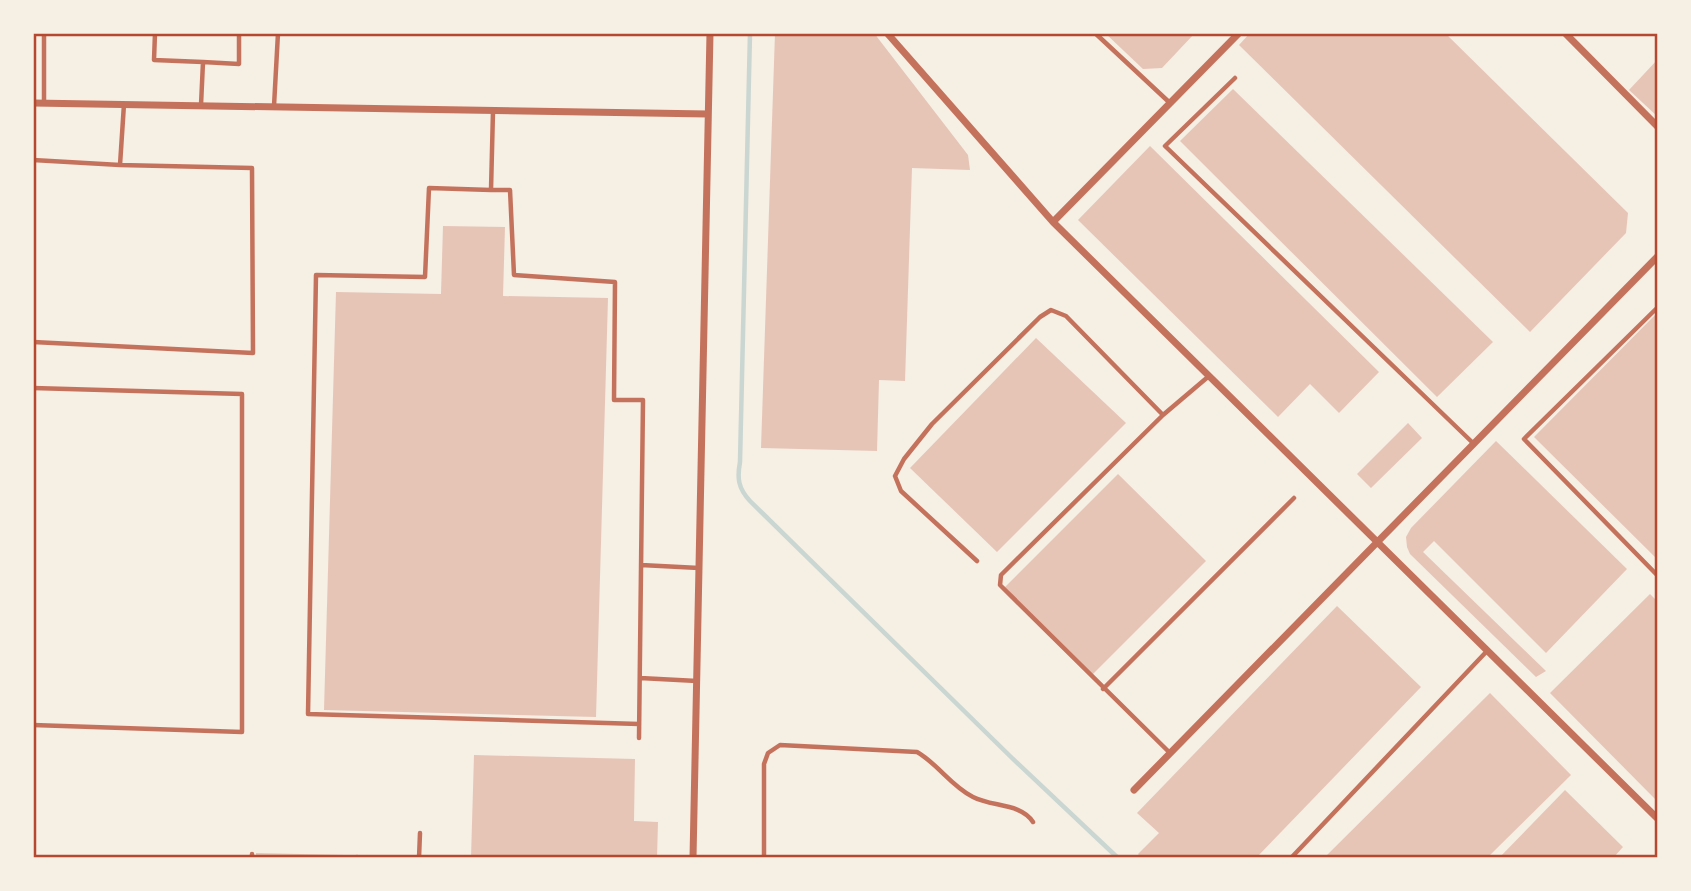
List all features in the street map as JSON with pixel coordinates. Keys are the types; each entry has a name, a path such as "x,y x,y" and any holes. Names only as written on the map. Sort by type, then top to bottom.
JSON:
{"street":[{"path":"693,858 710,33"},
{"path":"887,33 1053,222 1658,819"},
{"path":"1053,222 1239,33"},
{"path":"1565,33 1658,127"},
{"path":"33,103 708,114"},
{"path":"1134,790 1658,256"}],"lane":[{"path":"44,33 44,103"},
{"path":"155,33 154,60 239,64 239,33"},
{"path":"274,106 278,33"},
{"path":"1095,33 1170,103"},
{"path":"201,105 202,62"},
{"path":"1235,78 1165,146 1474,444"},
{"path":"120,165 124,104"},
{"path":"491,190 493,110"},
{"path":"33,160 252,168 253,353 33,342"},
{"path":"639,724 308,714 316,275 425,276 429,188 510,190 514,275 615,282 614,400 643,400 639,738"},
{"path":"1658,307 1524,439 1658,576"},
{"path":"977,561 901,491 895,476 904,459 932,424 1040,317 1051,310 1066,316 1163,415"},
{"path":"1170,753 1103,689 999,581 1001,575 1163,415 1209,376"},
{"path":"33,388 242,394 242,732 33,725"},
{"path":"1103,689 1294,498"},
{"path":"641,565 699,568"},
{"path":"1291,858 1487,651"},
{"path":"640,678 697,681"},
{"path":"764,858 764,764 768,753 780,745 917,752 930,760 958,788 974,798 1020,810 1033,822"},
{"path":"419,858 420,833"}],"building":[{"path":"775,33 874,33 968,155 970,170 912,168 905,381 879,380 877,451 761,448"},
{"path":"1105,33 1195,33 1162,68 1143,69"},
{"path":"1250,33 1445,33 1628,213 1626,233 1530,332 1239,45"},
{"path":"1658,59 1658,117 1629,90"},
{"path":"1233,89 1493,342 1437,397 1180,141"},
{"path":"1150,146 1379,372 1339,413 1310,384 1278,417 1078,220"},
{"path":"443,226 505,227 503,296 608,298 596,717 324,710 336,292 441,294"},
{"path":"1658,312 1658,560 1534,437"},
{"path":"1036,338 1126,423 997,552 910,468"},
{"path":"1408,423 1422,438 1371,488 1357,474"},
{"path":"1496,441 1627,569 1546,653 1434,541 1423,552 1546,671 1536,677 1410,554 1407,547 1406,537 1411,528"},
{"path":"1118,474 1206,561 1092,675 1005,587"},
{"path":"1650,594 1658,602 1658,802 1550,693"},
{"path":"1337,606 1421,687 1256,858 1141,858 1138,854 1159,833 1137,813"},
{"path":"1490,693 1571,775 1487,858 1324,858"},
{"path":"474,755 635,759 634,821 658,822 657,858 471,858"},
{"path":"1565,790 1623,847 1613,858 1499,858"},
{"path":"256,853 344,855 344,858 256,858"}],"waterway":[{"path":"750,33 739,483 750,501 1118,858"}]}
